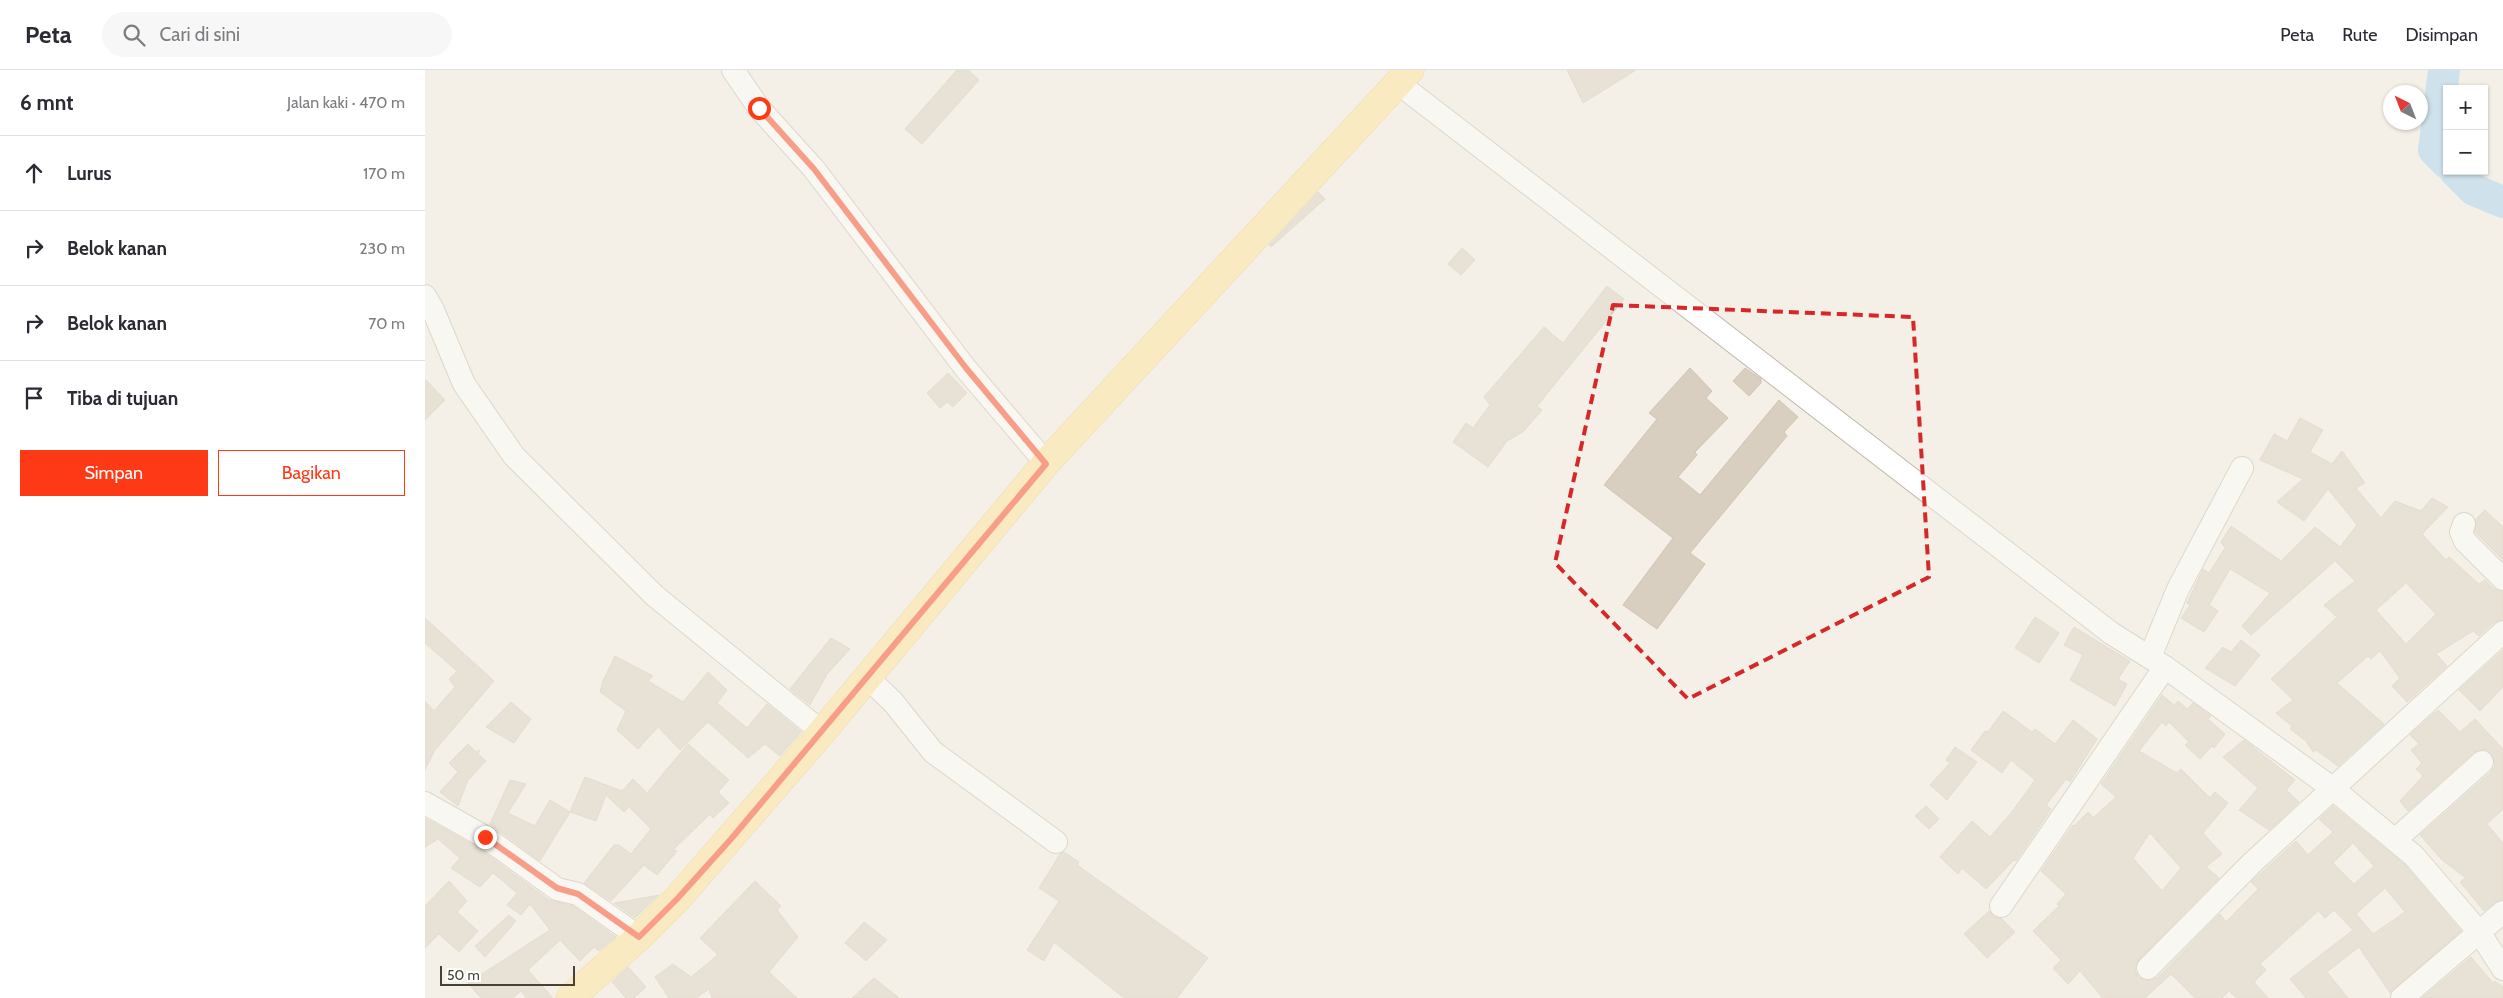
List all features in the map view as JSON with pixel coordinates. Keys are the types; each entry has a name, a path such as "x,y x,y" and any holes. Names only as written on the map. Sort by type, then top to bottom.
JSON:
{"main road":[{"path":"570,998 639,937 677,899 868,678 1046,464 1404,77"}],"street":[{"path":"733,70 759,108 814,169 966,368 1046,464"},
{"path":"1404,77 2103,627 2158,662 2332,788 2414,856 2479,932 2503,969"},
{"path":"425,296 433,310 464,384 514,456 655,596 822,732"},
{"path":"2001,906 2158,662 2177,589 2242,468"},
{"path":"2464,524 2461,532 2465,541 2503,579"},
{"path":"2148,968 2252,863 2503,632"},
{"path":"868,678 893,702 933,752 1056,842"},
{"path":"2395,840 2482,762"},
{"path":"425,804 485,837 557,888 578,894 639,937"},
{"path":"2402,998 2503,912"}],"highlighted area":[{"path":"1613,305 1913,317 1929,577 1688,699 1555,563"}],"building":[{"path":"957,70 968,70 979,80 922,144 905,129"},
{"path":"1567,70 1636,70 1583,103"},
{"path":"1318,192 1325,199 1271,247 1269,245"},
{"path":"1462,248 1475,260 1461,275 1448,264"},
{"path":"1607,286 1624,299 1537,406 1542,410 1523,432 1507,441 1488,467 1453,442 1466,423 1473,428 1490,405 1484,397 1544,327 1563,343"},
{"path":"1690,368 1712,391 1706,398 1728,418 1695,452 1697,455 1678,477 1700,495 1779,400 1798,417 1784,432 1787,436 1690,553 1705,564 1657,629 1623,605 1673,538 1604,485 1657,419 1649,413"},
{"path":"1745,368 1761,379 1761,383 1749,396 1733,381"},
{"path":"948,373 967,393 953,407 947,402 940,408 927,393"},
{"path":"425,379 445,400 425,420"},
{"path":"2300,418 2323,430 2310,452 2332,464 2342,451 2365,483 2356,488 2381,518 2395,501 2421,511 2432,498 2448,507 2422,534 2446,560 2449,557 2479,584 2485,580 2494,589 2503,592 2503,619 2494,622 2479,636 2473,631 2436,654 2447,666 2407,702 2392,686 2400,678 2380,651 2371,659 2368,656 2337,683 2384,724 2338,766 2316,750 2313,752 2306,741 2290,729 2292,726 2276,713 2293,700 2271,679 2337,617 2324,605 2355,581 2335,561 2251,635 2242,626 2270,593 2230,569 2209,605 2218,611 2204,632 2181,618 2190,605 2187,603 2203,569 2209,573 2225,548 2221,542 2231,526 2281,561 2315,527 2340,547 2357,525 2328,489 2304,521 2277,502 2303,479 2260,460 2274,434 2287,441","holes":["2406,583 2436,614 2406,644 2376,610"]},
{"path":"2485,510 2503,527 2503,560 2475,532 2476,519"},
{"path":"2035,617 2059,633 2039,663 2015,648"},
{"path":"425,618 494,681 435,750 425,770 425,701 434,711 455,687 449,679 457,671 425,643"},
{"path":"2074,627 2130,661 2118,679 2127,684 2115,706 2070,680 2083,655 2064,645"},
{"path":"831,638 850,649 827,674 810,705 790,689"},
{"path":"2241,640 2260,655 2235,686 2205,668 2223,647 2231,652"},
{"path":"2503,650 2503,687 2480,711 2459,690"},
{"path":"615,656 653,676 648,681 683,702 708,672 727,690 717,703 747,728 767,704 801,732 780,756 765,744 748,758 708,722 680,750 658,727 638,749 617,730 626,711 600,692"},
{"path":"2162,695 2174,705 2178,701 2187,709 2193,703 2211,716 2208,719 2225,734 2214,748 2212,746 2200,759 2185,745 2189,742 2169,722 2166,726 2162,722 2139,751 2177,773 2181,769 2210,798 2215,792 2228,803 2203,833 2222,854 2206,867 2219,878 2139,959 2135,971 2139,978 2151,981 2157,978 2220,914 2226,922 2258,889 2251,882 2296,841 2308,855 2333,832 2319,819 2333,806 2405,865 2461,931 2390,993 2359,947 2327,972 2348,998 2306,998 2290,979 2353,930 2334,910 2325,918 2318,911 2260,964 2266,970 2254,982 2268,998 2237,998 2229,991 2222,998 2195,998 2171,974 2145,998 2103,998 2080,971 2068,984 2053,968 2061,960 2033,931 2059,906 2057,904 2066,894 2041,871 2073,825 2088,812 2093,818 2116,797 2101,784","holes":["2150,833 2181,868 2162,891 2133,858","2353,843 2374,866 2354,884 2333,863","2385,888 2405,912 2373,934 2356,914"]},
{"path":"511,702 531,719 514,743 486,727"},
{"path":"2438,710 2460,732 2475,719 2503,749 2503,809 2487,824 2503,843 2503,899 2495,902 2484,911 2460,882 2466,878 2442,860 2420,835 2491,772 2495,766 2492,754 2486,749 2474,752 2408,811 2400,801 2423,776 2416,769 2422,763 2411,750 2419,744 2410,735"},
{"path":"2003,711 2032,732 2035,729 2055,744 2073,720 2097,739 2070,782 2066,779 2046,805 2051,809 2016,861 2014,860 1986,889 1962,868 1958,874 1940,857 1972,821 1990,837 2011,813 2035,780 2011,760 2002,773 1971,750 1985,731 1988,732"},
{"path":"2244,740 2295,780 2286,790 2299,802 2269,830 2239,810 2258,788 2223,757"},
{"path":"468,744 476,752 480,750 478,754 486,761 468,780 458,806 440,792 458,772 449,763"},
{"path":"688,744 729,780 718,792 729,803 713,818 710,814 673,850 677,851 657,875 644,865 611,901 584,883 614,845 619,845 631,854 651,829 629,807 624,812 606,795 596,821 570,812 585,777 622,791 633,779 647,793"},
{"path":"1955,747 1977,762 1947,800 1930,785 1950,763 1946,760"},
{"path":"510,780 526,784 508,813 535,826 550,800 570,812 540,861 490,824"},
{"path":"1926,806 1939,819 1929,829 1915,816"},
{"path":"425,818 478,848 549,900 573,906 616,937 599,951 594,947 580,961 560,940 528,970 553,998 527,998 521,991 513,998 481,998 468,983 550,930 530,904 521,915 507,905 517,893 493,873 480,887 451,868 460,858 438,839 425,847"},
{"path":"1064,852 1079,862 1077,865 1208,958 1177,998 1124,998 1054,942 1044,961 1027,950 1059,901 1039,888 1060,854"},
{"path":"449,881 467,901 457,912 478,931 459,952 439,934 425,948 425,906"},
{"path":"755,881 781,906 777,910 798,937 769,972 797,998 712,998 709,989 696,998 669,998 655,977 673,964 691,977 718,955 700,938"},
{"path":"659,895 635,918 614,903 621,902"},
{"path":"1989,911 1994,917 2002,919 2015,932 1987,958 1964,934"},
{"path":"509,915 516,921 485,957 475,946"},
{"path":"864,922 887,940 866,961 845,943"},
{"path":"2471,957 2493,983 2495,981 2503,987 2503,998 2422,998"},
{"path":"628,967 646,987 634,998 626,998 612,982"},
{"path":"874,978 899,998 852,998"}],"waterway":[{"path":"2443,159 2434,150 2444,70"},
{"path":"2459,175 2474,190 2503,202"}],"route":[{"path":"485,837 557,888 578,894 639,937 677,899 731,839 1046,464 966,368 814,169 759,108"}]}
